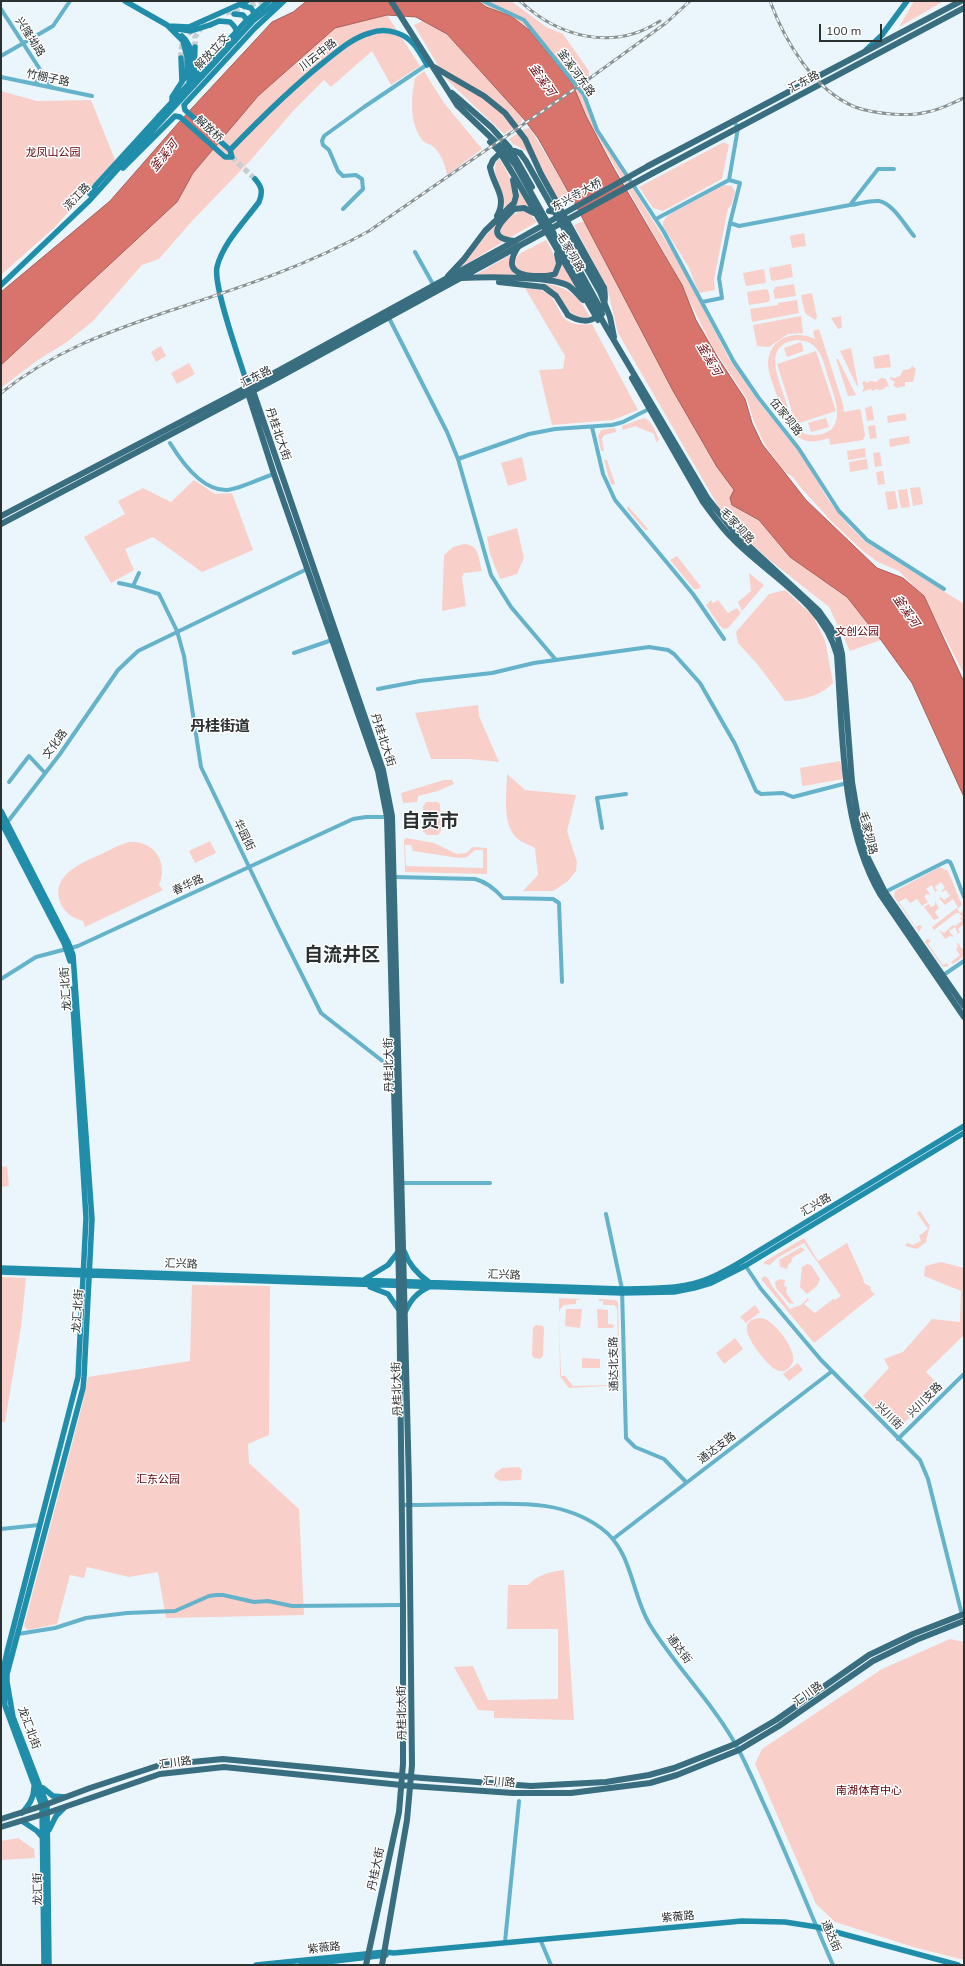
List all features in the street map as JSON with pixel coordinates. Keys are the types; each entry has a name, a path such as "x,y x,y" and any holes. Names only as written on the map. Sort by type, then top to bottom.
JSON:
{"main road":[{"path":"125,1 171,28 186,39 190,48 192,66 191,75 161,118"},
{"path":"171,28 189,27 247,1"},
{"name":"解放立交","path":"184,86 245,22 269,1"},
{"name":"解放立交","path":"161,118 234,43 254,20 278,1"},
{"path":"247,37 284,1"},
{"name":"毛家坝路","path":"391,1 455,108 501,150"},
{"path":"860,55 882,35 907,1"},
{"name":"汇东路","path":"648,166 959,2"},
{"path":"233,7 241,5 251,8 256,16 255,28"},
{"name":"汇东路","path":"653,173 964,9"},
{"path":"234,14 243,15 249,22 250,28 247,37"},
{"path":"171,28 191,31 219,21 230,22 236,30 237,35 234,43"},
{"name":"川云中路","path":"225,157 232,157 230,150 264,114 305,77 339,50 370,32 384,30 410,39 430,65"},
{"name":"解放桥","path":"230,150 185,110 184,107 186,102 247,37"},
{"path":"194,77 195,47"},
{"path":"181,58 184,86"},
{"path":"430,65 484,96 505,113 525,139 541,174 604,288 606,298 605,307 600,314 592,320 583,321 568,315 556,296 544,287 458,279"},
{"name":"毛家坝路","path":"430,65 457,104 501,150 538,218 703,502 732,538 816,614 833,640 837,654 847,783 856,830 871,878 964,1017"},
{"path":"444,84 455,96 491,127 509,148 542,205 549,211 568,216 564,238 566,246 599,306 606,327"},
{"path":"90,200 99,194 170,119 179,116 174,110 172,100 184,86"},
{"name":"解放桥","path":"179,116 225,157"},
{"name":"滨江路","path":"1,285 90,200 161,118"},
{"name":"滨江路","path":"1,281 88,198 96,184 161,118"},
{"path":"443,281 494,222 514,203 516,188 501,150"},
{"path":"501,150 516,166 606,327"},
{"path":"494,222 502,209 502,201 490,167 493,160 502,151 515,150 520,153 526,161 600,292 610,317 616,343"},
{"name":"东兴寺大桥","path":"568,216 648,166"},
{"name":"东兴寺大桥","path":"517,244 568,216 653,173"},
{"name":"丹桂北大街","path":"255,179 262,189 259,202 228,244 217,267 222,302 249,389 383,770 392,816 401,1184 400,1250"},
{"path":"538,218 530,210 518,208 514,209 502,220 497,229 499,237 517,244 512,259 513,269 521,275 545,277 555,274 559,264 555,246"},
{"name":"汇东路","path":"1,524 387,315 458,279 517,244"},
{"name":"汇东路","path":"387,315 443,281 517,244"},
{"path":"458,279 486,277 562,283 576,292 593,312"},
{"name":"毛家坝路","path":"606,327 708,499 737,535 819,611 838,638 842,654 852,782 860,829 868,858 885,892 964,1006"},
{"name":"汇东路","path":"1,516 249,389"},
{"name":"丹桂北大街","path":"249,389 274,474 378,771 387,817 409,1505 412,1777 382,1965"},
{"name":"龙汇北街","path":"1,811 4,824 69,949 75,970 92,1219 83,1388 7,1674 13,1717 45,1806 45,1814"},
{"name":"龙汇北街","path":"36,1782 9,1719 1,1683 7,1652 39,1525 76,1386 84,1273 86,1208 69,949"},
{"name":"汇兴路","path":"401,1283 622,1291 693,1284 744,1264 964,1126"},
{"path":"744,1264 964,1133"},
{"path":"400,1250 418,1275 430,1284 411,1299 402,1311 388,1294 357,1282 368,1278 388,1265 400,1250"},
{"path":"1,1268 84,1273"},
{"path":"1,1272 90,1273 401,1283"},
{"name":"丹桂北大街","path":"402,1311 402,1776"},
{"name":"汇川路","path":"1,1819 45,1806 160,1765 223,1759 412,1777 531,1786 606,1782 662,1773 735,1744 776,1720 869,1655 913,1634 964,1617"},
{"name":"汇川路","path":"1,1827 45,1814 160,1774 224,1767 411,1786 519,1793 571,1793 607,1790 664,1780 739,1750 780,1726 871,1662 964,1617"},
{"name":"丹桂大街","path":"366,1965 399,1812 402,1776"},
{"path":"36,1782 45,1791 53,1796 67,1797"},
{"path":"22,1812 30,1804 36,1782"},
{"path":"22,1821 45,1837 51,1824 65,1807"},
{"name":"龙汇街","path":"44,1965 45,1814"},
{"name":"龙汇街","path":"45,1837 49,1965"},
{"name":"紫薇路","path":"301,1965 394,1953 742,1921 785,1922 817,1927 958,1965"},
{"name":"紫薇路","path":"256,1965 368,1956"}],"street":[{"path":"1,56 53,26 70,1"},
{"name":"釜溪河东路","path":"483,1 524,20 584,95 598,130 656,219"},
{"name":"兴隆坳路","path":"1,9 52,88"},
{"path":"343,209 363,189 362,179 356,175 343,176 338,171 330,150 323,145 322,140 324,136 364,107 430,65"},
{"path":"35,84 43,74"},
{"name":"竹棚子路","path":"1,77 92,96"},
{"path":"729,180 738,128 734,121"},
{"path":"850,206 878,169 894,169"},
{"path":"656,219 729,180 740,183 719,278 722,298 702,302"},
{"path":"730,223 738,226 876,201 884,203 891,208 914,236"},
{"name":"伍家坝路","path":"656,219 702,302 719,338 758,397 799,449 839,511 867,540 944,589"},
{"path":"415,252 434,286"},
{"path":"387,315 447,432 458,459 491,575 511,607 556,660"},
{"path":"458,459 530,434 555,429 592,427 623,422 649,409"},
{"path":"592,427 603,474 615,500 693,594 724,639"},
{"path":"170,443 182,463 190,472 217,489 228,490 274,474"},
{"path":"177,631 307,569"},
{"path":"133,586 139,573"},
{"name":"华园街","path":"119,583 159,594 177,631 184,656 201,767 321,1013 394,1070"},
{"name":"文化路","path":"4,824 45,773 118,670 138,651 177,631"},
{"path":"294,653 332,640"},
{"path":"378,689 420,681 499,672 556,660 650,647 668,650 674,654 700,683 735,744 756,791 761,794 783,793 793,797 847,783"},
{"path":"9,782 29,756 45,773"},
{"path":"602,828 597,798 626,794"},
{"name":"春华路","path":"1,979 44,953 69,949 250,868 353,819 366,817 387,817"},
{"path":"885,892 946,861 950,862 964,897"},
{"path":"394,877 483,881 493,887 503,898 553,899 559,903 562,982"},
{"path":"942,976 964,961"},
{"path":"401,1184 490,1183"},
{"name":"通达北支路","path":"606,1214 622,1291 626,1438 635,1447 664,1459 686,1482"},
{"name":"兴川街","path":"744,1264 762,1288 832,1372 920,1460 925,1469 964,1617"},
{"name":"通达支路","path":"613,1539 832,1372"},
{"name":"兴川支路","path":"898,1439 964,1374"},
{"name":"通达街","path":"402,1505 537,1504 560,1508 582,1518 601,1528 613,1539 624,1557 640,1603 650,1625 720,1719 739,1750 783,1844 833,1965"},
{"path":"1,1528 39,1525"},
{"path":"18,1634 55,1628 86,1618 127,1613 175,1610 209,1596 216,1595 223,1595 254,1602 268,1601 292,1606 403,1605"},
{"path":"505,1942 519,1801"},
{"path":"540,1939 551,1965"}],"green space":[{"path":"478,1 511,1 546,27 563,34 589,71 587,109 623,173 679,262 728,357 755,397 805,460 827,498 844,520 864,541 964,604 964,674 924,597 899,571 878,562 864,552 833,523 793,477 784,472 765,445 754,422 747,399 713,348 674,270 586,116 572,83 529,30 511,16 486,7"},
{"path":"914,1 944,1 899,27"},
{"path":"387,15 420,66 391,85 372,51 331,87 324,80 294,110 249,162 192,221 159,259 142,265 93,321 67,342 38,360 1,388 1,365 177,202 193,173 258,96 335,28"},
{"path":"423,21 447,34 523,118 520,124 504,134 446,79 414,25"},
{"path":"424,71 444,103 482,149 447,175 440,155 431,145 423,141 418,134 413,118 412,102 415,78"},
{"name":"龙凤山公园","path":"1,91 37,101 91,100 115,160 55,227 1,275"},
{"path":"530,128 573,200 560,206 526,151 513,144 509,139 524,129"},
{"path":"724,142 729,145 722,179 663,211 653,208 639,187"},
{"path":"499,158 510,178 513,191 509,204 504,211 503,195 495,170"},
{"path":"724,185 732,186 735,192 731,206 728,208 714,280 715,290 699,293 688,266 663,226 663,222 668,215"},
{"path":"519,188 530,208 522,205 514,207 518,200"},
{"path":"521,211 529,213 537,222 509,238 505,237 501,233 500,226 512,215"},
{"name":"文创公园","path":"584,221 672,389 717,467 734,491 732,505 759,520 790,557 847,597 881,640 850,651 829,607 767,558 724,516 618,333 608,291 601,281 595,265 574,225"},
{"path":"496,223 496,237 503,242 461,267"},
{"path":"804,233 806,246 792,248 790,236"},
{"path":"546,240 556,263 555,268 552,271 538,274 524,272 515,267 515,260 519,254"},
{"path":"510,255 510,269 517,277 475,275"},
{"path":"562,263 578,291 552,279 558,275"},
{"path":"791,264 793,277 773,281 771,280 769,268"},
{"path":"764,269 765,283 746,286 743,273"},
{"path":"542,283 551,284 571,293 581,303 590,317 583,318 573,314 555,292"},
{"path":"794,284 796,296 775,299 773,290 775,287"},
{"path":"525,288 541,290 550,295 561,313 571,322 579,324 592,324 638,410 613,420 552,425 539,370 563,369 565,356"},
{"path":"768,290 770,300 768,302 749,305 747,292"},
{"path":"812,293 817,317 815,320 805,313 801,295"},
{"path":"797,300 799,313 752,322 750,309 778,305 778,303"},
{"path":"801,316 803,333 788,334 769,347 757,346 753,325"},
{"path":"841,316 842,328 838,329 831,318"},
{"path":"819,329 843,404 844,412 860,409 865,435 863,440 830,445 829,438 817,441 808,441 800,438 794,433 785,418 769,372 769,354 773,347 784,338 799,335 815,339 813,331","holes":["798,340 812,344 820,353 836,403 837,420 833,427 827,432 817,435 809,435 804,433 795,426 779,380 775,362 776,354 780,347 787,342"]},
{"path":"801,342 804,351 787,357 784,348"},
{"path":"161,346 166,356 156,362 151,352"},
{"path":"851,348 858,385 857,386 840,351"},
{"path":"816,351 836,411 796,424 777,364"},
{"path":"889,354 891,367 875,369 873,357"},
{"path":"836,359 838,359 856,395 848,396"},
{"path":"189,363 195,374 177,384 171,373"},
{"path":"912,366 916,369 913,382 905,382 905,386 897,388 893,385 895,382 890,379 890,377 895,378 900,376 903,370 910,369"},
{"path":"881,378 886,379 889,387 887,386 884,389 876,389 873,391 870,389 862,392 864,388 862,383 864,381 867,383 870,381 876,382"},
{"path":"872,406 874,420 867,421 865,408"},
{"path":"905,413 907,420 888,423 887,416"},
{"path":"644,418 647,419 655,430 659,440 656,442 654,434 635,426 623,430 622,426"},
{"path":"826,418 829,427 811,432 808,423"},
{"path":"875,425 877,438 870,439 868,426"},
{"path":"615,428 616,432 604,435 602,439 604,451 601,451 598,436 601,430"},
{"path":"909,436 910,443 890,447 889,439"},
{"path":"865,448 866,457 848,460 847,451"},
{"path":"880,452 882,466 875,467 873,453"},
{"path":"522,457 527,480 508,486 501,463"},
{"path":"867,459 868,469 850,472 849,462"},
{"path":"604,460 607,460 615,484 612,485 610,482"},
{"path":"883,471 885,484 878,485 876,472"},
{"path":"194,480 215,494 232,493 253,550 202,572 153,537 125,549 134,570 111,583 84,537 125,514 118,501 143,488 171,502"},
{"path":"920,487 923,504 913,506 910,488"},
{"path":"907,489 910,507 901,508 898,490"},
{"path":"895,491 898,508 888,510 885,492"},
{"path":"628,506 648,530 645,530 627,509"},
{"path":"517,528 524,558 517,574 500,579 490,554 487,537"},
{"path":"464,544 473,547 478,553 482,571 464,573 462,577 466,606 442,611 444,555 453,547"},
{"path":"677,556 701,587 694,589 670,560"},
{"path":"749,573 764,585 742,611 738,602 751,591"},
{"path":"785,590 813,616 825,640 833,683 817,694 798,700 785,701 758,665 738,643 736,632 769,594"},
{"path":"711,600 713,603 718,600 728,613 737,608 741,613 728,628 724,629 720,626 706,605"},
{"path":"478,705 479,716 499,762 470,759 431,759 415,713"},
{"path":"840,761 844,777 843,779 804,786 802,785 800,768"},
{"path":"507,774 525,790 576,795 567,831 577,862 576,871 568,881 553,891 523,891 538,875 535,848 518,839 510,829 506,805"},
{"path":"444,780 452,780 454,784 438,791 418,796 417,802 403,803 401,793"},
{"path":"426,802 437,802 440,804 441,831 438,835 427,835 423,831 423,807"},
{"path":"406,838 434,843 457,854 466,853 473,847 487,848 487,874 405,872 404,840","holes":["405,845 411,845 413,851 459,858 467,857 475,850 483,850 483,868 406,866"]},
{"path":"210,841 216,853 195,863 189,851"},
{"path":"130,842 139,842 146,845 157,854 161,861 162,869 162,877 159,885 163,890 85,927 83,921 69,914 60,902 58,893 63,878 84,862"},
{"path":"940,867 948,871 962,905 957,909 960,913 964,910 964,924 958,929 960,932 958,934 955,927 949,931 954,937 950,936 945,939 939,930 944,933 953,925 955,926 962,921 960,918 962,917 959,913 956,913 934,930 932,927 958,907 953,899 945,905 939,898 941,897 944,900 950,896 946,890 941,891 945,888 941,882 935,887 937,891 935,892 932,885 926,889 931,895 927,894 924,896 928,902 922,906 917,899 910,903 906,898 899,902 916,927 920,925 922,927 919,932 894,897 895,891"},
{"path":"935,901 939,908 935,912 939,918 934,920 924,907 929,904 931,907 935,905"},
{"path":"927,939 931,940 928,944 943,965 947,963 949,966 943,967 925,942"},
{"path":"957,943 962,949 964,948 964,956 953,964 951,962 960,955 956,949 958,947"},
{"path":"7,1166 9,1186 1,1187 1,1167"},
{"path":"920,1211 929,1225 930,1224 926,1242 917,1249 905,1246 907,1243 913,1245 921,1241 919,1236 928,1229 917,1213"},
{"path":"804,1238 818,1261 847,1243 864,1283 870,1286 871,1291 875,1294 814,1343 761,1279 764,1276 768,1278 772,1286 790,1309 801,1305 808,1298 809,1300 804,1304 815,1313 833,1299 835,1300 841,1296 804,1243 777,1258 770,1265 764,1264 764,1262"},
{"path":"801,1247 805,1250 792,1258 787,1269 780,1267 779,1260"},
{"path":"941,1262 964,1268 964,1335 926,1372 941,1387 905,1422 890,1424 863,1396 889,1368 884,1359 903,1352 932,1319 960,1322 961,1291 924,1276 925,1266"},
{"path":"807,1264 811,1265 820,1279 817,1286 807,1294 800,1287 802,1267"},
{"path":"1,1277 26,1278 21,1327 5,1422 1,1422"},
{"path":"780,1279 785,1280 784,1286 787,1287 786,1292 794,1304 789,1303 776,1288 775,1282"},
{"name":"汇东公园","path":"192,1285 270,1286 269,1435 248,1444 249,1463 299,1509 304,1615 166,1618 158,1572 129,1577 87,1567 84,1578 70,1575 57,1624 28,1630 24,1626 82,1406 88,1377 190,1361"},
{"path":"559,1298 580,1300 576,1300 576,1304 564,1305 560,1309 559,1314"},
{"path":"599,1299 615,1300 618,1302 620,1385 569,1388 560,1376 559,1319 561,1376 565,1376 573,1386 611,1385 619,1379 617,1308 614,1305 603,1305 603,1301 599,1301"},
{"path":"755,1305 760,1312 746,1323 740,1317"},
{"path":"566,1309 582,1309 580,1328 565,1326"},
{"path":"597,1309 608,1310 608,1324 614,1325 613,1328 598,1328"},
{"path":"762,1318 772,1324 784,1336 792,1350 793,1362 789,1368 784,1371 776,1370 771,1367 760,1354 750,1338 747,1327 749,1322 754,1319"},
{"path":"536,1325 543,1326 544,1328 543,1356 540,1359 534,1358 532,1355 533,1328"},
{"path":"735,1338 743,1349 724,1364 716,1353"},
{"path":"582,1358 600,1359 600,1368 582,1368"},
{"path":"798,1363 803,1370 789,1381 783,1374"},
{"path":"519,1467 522,1470 521,1480 500,1481 494,1477 495,1473 502,1468"},
{"path":"564,1570 574,1720 494,1718 494,1711 478,1710 454,1667 473,1666 488,1700 558,1699 558,1629 507,1629 508,1585 528,1585 536,1578 544,1574"},
{"name":"南湖体育中心","path":"950,1639 964,1642 964,1960 913,1947 835,1922 816,1904 755,1764 762,1749 882,1669"},
{"path":"18,1838 34,1849 35,1858 1,1860 1,1841"}],"water":[{"name":"釜溪河","path":"307,1 478,1 486,7 511,16 529,30 572,83 586,116 613,167 682,285 696,320 718,358 745,399 752,423 762,444 806,500 877,568 903,578 924,596 964,682 964,797 912,683 847,597 790,557 759,520 732,505 730,498 734,490 717,467 672,389 573,200 538,138 523,118 447,34 416,17 387,15 335,28 258,96 193,173 177,202 1,365 1,292 110,201 180,121 272,22 293,12"}],"tunnel":[{"path":"226,13 263,1"},
{"path":"181,58 181,50 184,39 196,27 209,21"},
{"path":"195,47 195,37 201,28"},
{"path":"232,157 255,179"}],"railway":[{"path":"520,1 551,24 587,36 605,38 624,36 642,31 660,21"},
{"path":"1,393 40,366 100,336 244,286 320,256 369,231 586,81 666,23 690,1"},
{"path":"770,1 776,17 793,48 814,77 840,99 855,107 882,113 900,115 914,114 937,110 964,98"}],"district":[{"name":"丹桂街道","path":"220,726"},
{"name":"自贡市","path":"430,821"},
{"name":"自流井区","path":"342,955"}]}
